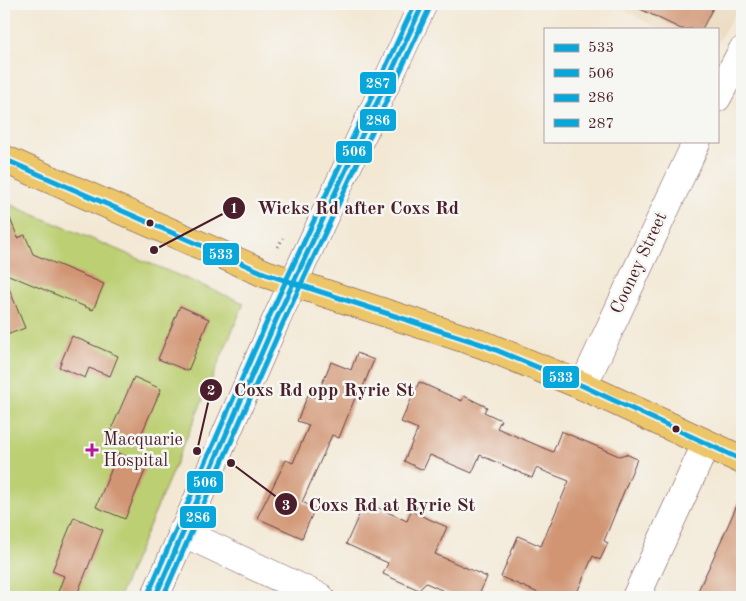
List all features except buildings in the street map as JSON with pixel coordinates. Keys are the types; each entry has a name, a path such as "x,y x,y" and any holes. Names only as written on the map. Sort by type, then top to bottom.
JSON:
{"main road":[{"path":"4,159 253,269 484,346 583,386 742,460"}],"street":[{"path":"155,597 276,320 423,4"},
{"path":"728,92 742,51"},
{"name":"Cooney Street","path":"583,386 697,142"},
{"path":"636,597 706,444"},
{"path":"182,532 320,597"}],"path":[{"path":"278,247 283,238"}],"shaded area":[{"path":"614,4 741,4 718,41 718,28 657,28"}],"green space":[{"name":"Macquarie Hospital","path":"4,202 244,303 119,597 4,597"}],"transit line":[{"name":"287","path":"148,594 269,317 415,4"},
{"name":"506","path":"155,597 276,320 423,4"},
{"name":"286","path":"163,597 283,323 430,7"},
{"name":"533","path":"4,159 266,274 484,345 583,386 742,460"}],"place":[{"name":"Wicks Rd after Coxs Rd","path":"154,250"},
{"name":"Macquarie Hospital","path":"92,450"},
{"name":"Coxs Rd opp Ryrie St","path":"197,451"},
{"name":"Coxs Rd at Ryrie St","path":"231,463"}]}
